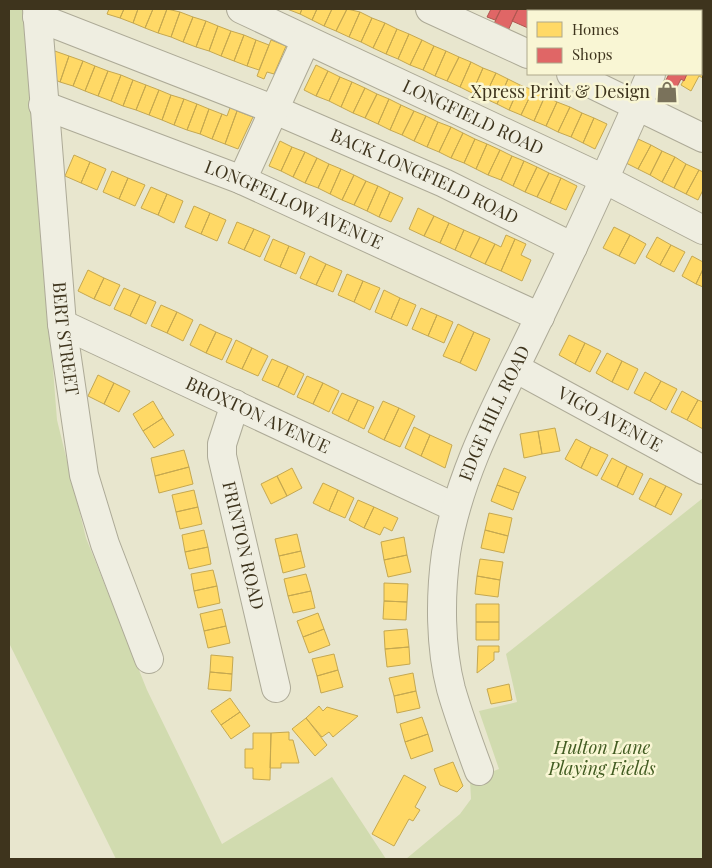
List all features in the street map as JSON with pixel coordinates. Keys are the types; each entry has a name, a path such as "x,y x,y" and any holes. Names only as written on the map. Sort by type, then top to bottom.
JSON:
{"street":[{"name":"LONGFIELD ROAD","path":"241,9 604,179 703,230"},
{"path":"430,9 527,54"},
{"name":"BERT STREET","path":"37,13 62,324 84,475 105,544 149,659"},
{"name":"BACK LONGFIELD ROAD","path":"37,13 275,110 444,183 573,247"},
{"path":"242,180 306,40"},
{"path":"573,75 637,104 703,138"},
{"name":"EDGE HILL ROAD","path":"479,771 453,695 445,651 443,606 446,555 454,507 477,449 573,247 651,75"},
{"name":"LONGFELLOW AVENUE","path":"43,105 242,180 540,317"},
{"name":"BROXTON AVENUE","path":"62,324 454,507"},
{"name":"VIGO AVENUE","path":"515,368 703,470"},
{"name":"FRINTON ROAD","path":"235,404 222,444 222,456 276,688"}],"green space":[{"path":"9,9 25,9 57,420 86,538 147,690 222,844 332,777 386,859 116,859 9,643"},
{"name":"Hulton Lane Playing Fields","path":"703,498 703,859 406,859 460,814 471,799 470,780 499,769 479,711 517,702 506,654"}],"building: Homes":[{"path":"109,9 124,9 120,18 107,14"},
{"path":"124,9 138,9 133,23 120,18"},
{"path":"138,9 153,9 145,28 133,23"},
{"path":"153,9 167,9 158,33 145,28"},
{"path":"167,9 180,12 171,37 158,33"},
{"path":"287,9 302,9 300,14"},
{"path":"302,9 317,9 312,20 300,14"},
{"path":"317,9 332,9 324,26 312,20"},
{"path":"332,9 347,9 336,31 324,26"},
{"path":"347,9 360,12 349,37 336,31"},
{"path":"564,9 582,9 582,10"},
{"path":"582,9 599,9 598,10"},
{"path":"180,12 193,17 183,42 171,37"},
{"path":"360,12 372,18 361,42 349,37"},
{"path":"193,17 206,21 196,47 183,42"},
{"path":"372,18 385,23 373,48 361,42"},
{"path":"206,21 218,26 209,51 196,47"},
{"path":"385,23 397,29 386,54 373,48"},
{"path":"218,26 231,31 221,56 209,51"},
{"path":"397,29 409,34 398,59 386,54"},
{"path":"231,31 244,35 234,61 221,56"},
{"path":"409,34 422,40 410,65 398,59"},
{"path":"244,35 256,40 247,66 234,61"},
{"path":"256,40 269,45 259,70 247,66"},
{"path":"271,40 286,46 274,74 267,72 264,79 257,76"},
{"path":"422,40 434,46 423,70 410,65"},
{"path":"702,44 703,78 699,76 691,91 681,85 686,75 702,75"},
{"path":"434,46 446,51 435,76 423,70"},
{"path":"49,49 69,56 60,82 51,78"},
{"path":"446,51 459,57 447,81 435,76"},
{"path":"69,56 83,61 73,86 60,82"},
{"path":"459,57 471,62 460,87 447,81"},
{"path":"83,61 95,66 85,91 73,86"},
{"path":"471,62 483,68 472,93 460,87"},
{"path":"316,65 328,71 316,96 304,90"},
{"path":"95,66 108,71 98,96 85,91"},
{"path":"483,68 496,73 484,98 472,93"},
{"path":"108,71 121,75 111,101 98,96"},
{"path":"328,71 340,77 329,101 316,96"},
{"path":"496,73 508,79 497,104 484,98"},
{"path":"121,75 133,80 123,106 111,101"},
{"path":"340,77 352,82 341,107 329,101"},
{"path":"508,79 520,85 509,110 497,104"},
{"path":"133,80 146,85 136,110 123,106"},
{"path":"352,82 365,88 353,113 341,107"},
{"path":"146,85 159,90 149,115 136,110"},
{"path":"520,85 533,90 521,115 509,110"},
{"path":"365,88 377,94 365,118 353,113"},
{"path":"159,90 171,95 162,120 149,115"},
{"path":"533,90 545,96 534,121 521,115"},
{"path":"377,94 389,99 378,124 365,118"},
{"path":"171,95 184,99 174,125 162,120"},
{"path":"545,96 557,102 546,126 534,121"},
{"path":"184,99 197,104 187,130 174,125"},
{"path":"389,99 401,105 390,130 378,124"},
{"path":"233,100 240,103 225,144 212,139 222,114 227,116"},
{"path":"557,102 570,107 558,132 546,126"},
{"path":"197,104 209,109 200,134 187,130"},
{"path":"401,105 414,111 402,135 390,130"},
{"path":"570,107 582,113 571,137 558,132"},
{"path":"209,109 222,114 212,139 200,134"},
{"path":"237,111 253,117 238,149 225,144"},
{"path":"414,111 426,116 414,141 402,135"},
{"path":"582,113 594,118 583,143 571,137"},
{"path":"426,116 438,122 427,147 414,141"},
{"path":"594,118 607,124 595,149 583,143"},
{"path":"438,122 451,127 439,152 427,147"},
{"path":"451,127 463,133 451,158 439,152"},
{"path":"463,133 475,139 464,163 451,158"},
{"path":"475,139 487,144 476,169 464,163"},
{"path":"638,139 651,145 638,169 626,163"},
{"path":"280,141 292,147 281,171 269,166"},
{"path":"487,144 500,150 488,175 476,169"},
{"path":"651,145 662,151 650,175 638,169"},
{"path":"292,147 305,152 293,177 281,171"},
{"path":"500,150 512,156 501,180 488,175"},
{"path":"662,151 675,157 662,182 650,175"},
{"path":"305,152 317,158 305,183 293,177"},
{"path":"74,155 90,162 81,183 65,176"},
{"path":"512,156 524,161 513,186 501,180"},
{"path":"675,157 686,164 674,188 662,182"},
{"path":"317,158 329,164 318,188 305,183"},
{"path":"524,161 537,167 525,192 513,186"},
{"path":"90,162 106,169 97,190 81,183"},
{"path":"329,164 341,169 330,194 318,188"},
{"path":"686,164 699,170 686,194 674,188"},
{"path":"537,167 549,173 537,197 525,192"},
{"path":"341,169 354,175 342,200 330,194"},
{"path":"699,170 703,172 703,190 698,200 686,194"},
{"path":"112,171 128,178 119,199 103,192"},
{"path":"549,173 561,178 550,203 537,197"},
{"path":"354,175 366,181 354,205 342,200"},
{"path":"128,178 145,185 135,206 119,199"},
{"path":"561,178 577,186 566,210 550,203"},
{"path":"366,181 378,186 367,211 354,205"},
{"path":"378,186 390,192 379,217 367,211"},
{"path":"151,187 167,194 158,215 141,208"},
{"path":"390,192 403,198 391,222 379,217"},
{"path":"167,194 183,201 174,223 158,215"},
{"path":"194,206 210,213 201,234 185,227"},
{"path":"418,208 434,216 424,236 409,229"},
{"path":"210,213 226,220 217,241 201,234"},
{"path":"434,216 449,223 440,243 424,236"},
{"path":"237,222 254,229 244,250 228,243"},
{"path":"449,223 464,230 455,250 440,243"},
{"path":"614,227 630,235 619,256 603,248"},
{"path":"254,229 270,236 260,257 244,250"},
{"path":"464,230 480,237 470,257 455,250"},
{"path":"506,235 515,239 501,271 485,264 495,244 501,247"},
{"path":"630,235 646,244 635,264 619,256"},
{"path":"480,237 495,244 485,264 470,257"},
{"path":"657,237 671,245 660,265 646,257"},
{"path":"273,239 289,246 280,267 264,260"},
{"path":"515,239 526,244 521,255 531,260 522,281 501,271"},
{"path":"671,245 685,252 674,272 660,265"},
{"path":"289,246 305,253 296,274 280,267"},
{"path":"310,256 326,264 316,285 300,278"},
{"path":"692,256 703,262 703,269 696,284 682,276"},
{"path":"326,264 342,271 333,292 316,285"},
{"path":"703,269 703,287 696,284"},
{"path":"88,270 104,278 94,299 78,291"},
{"path":"347,274 363,281 354,302 338,295"},
{"path":"104,278 120,285 110,306 94,299"},
{"path":"363,281 380,288 370,310 354,302"},
{"path":"124,288 140,295 130,316 114,309"},
{"path":"384,290 400,298 391,319 375,312"},
{"path":"140,295 156,302 146,324 130,316"},
{"path":"400,298 416,305 407,326 391,319"},
{"path":"161,305 177,312 167,333 151,326"},
{"path":"421,308 437,315 428,336 412,329"},
{"path":"177,312 193,320 183,341 167,333"},
{"path":"437,315 453,322 444,343 428,336"},
{"path":"200,324 216,332 206,353 190,345"},
{"path":"458,324 474,332 460,363 443,356"},
{"path":"216,332 232,339 222,360 206,353"},
{"path":"474,332 490,339 476,371 460,363"},
{"path":"569,335 585,343 575,364 559,355"},
{"path":"236,340 252,348 242,369 226,362"},
{"path":"585,343 601,351 590,372 575,364"},
{"path":"252,348 268,356 258,376 242,369"},
{"path":"607,353 622,361 612,382 596,373"},
{"path":"272,359 288,366 278,387 262,380"},
{"path":"622,361 638,369 628,390 612,382"},
{"path":"288,366 304,374 294,395 278,387"},
{"path":"645,372 661,381 650,401 634,393"},
{"path":"98,375 114,383 104,404 88,396"},
{"path":"307,376 323,383 313,404 297,397"},
{"path":"661,381 677,389 666,410 650,401"},
{"path":"114,383 130,391 119,412 104,404"},
{"path":"323,383 339,391 329,412 313,404"},
{"path":"682,391 698,400 687,420 671,412"},
{"path":"342,393 358,400 348,421 332,413"},
{"path":"358,400 374,407 364,429 348,421"},
{"path":"698,400 703,402 703,429 687,420"},
{"path":"153,401 163,418 143,431 133,414"},
{"path":"383,401 399,408 384,440 368,432"},
{"path":"399,408 415,416 400,447 384,440"},
{"path":"163,418 174,435 154,448 143,431"},
{"path":"414,427 430,435 421,456 405,448"},
{"path":"555,428 560,451 542,454 538,431"},
{"path":"538,431 542,454 524,458 520,434"},
{"path":"430,435 452,445 445,468 421,456"},
{"path":"576,439 591,447 581,468 565,459"},
{"path":"591,447 608,455 597,476 581,468"},
{"path":"184,450 189,467 155,476 151,458"},
{"path":"612,458 627,466 617,487 601,479"},
{"path":"627,466 643,474 633,495 617,487"},
{"path":"189,467 193,484 159,493 155,476"},
{"path":"292,468 302,488 287,496 277,476"},
{"path":"504,468 526,477 519,493 497,485"},
{"path":"277,476 287,496 271,504 261,484"},
{"path":"650,478 666,486 655,507 639,499"},
{"path":"323,483 338,490 329,511 313,503"},
{"path":"497,485 519,493 513,510 491,501"},
{"path":"666,486 682,494 671,515 655,507"},
{"path":"194,490 198,507 176,512 172,495"},
{"path":"338,490 354,498 345,518 329,511"},
{"path":"358,500 374,507 364,528 349,520"},
{"path":"198,507 202,524 180,529 176,512"},
{"path":"374,507 398,518 392,531 384,527 380,535 364,528"},
{"path":"489,513 512,518 508,536 485,530"},
{"path":"204,530 208,547 185,552 182,535"},
{"path":"485,530 508,536 504,553 481,548"},
{"path":"297,534 301,551 279,556 275,539"},
{"path":"404,537 407,555 384,560 381,542"},
{"path":"208,547 211,564 189,569 185,552"},
{"path":"301,551 305,567 283,573 279,556"},
{"path":"407,555 411,572 388,577 384,560"},
{"path":"480,559 503,562 500,580 477,576"},
{"path":"213,570 217,586 194,591 191,574"},
{"path":"306,574 311,591 288,596 284,579"},
{"path":"477,576 500,580 498,597 475,594"},
{"path":"384,583 408,584 407,602 384,601"},
{"path":"217,586 220,603 198,608 194,591"},
{"path":"311,591 315,608 293,613 288,596"},
{"path":"384,601 407,602 406,620 383,619"},
{"path":"476,604 499,604 499,622 476,622"},
{"path":"222,609 226,626 204,631 200,614"},
{"path":"318,613 324,629 303,637 297,621"},
{"path":"476,622 499,622 499,640 476,640"},
{"path":"226,626 230,643 208,648 204,631"},
{"path":"324,629 330,645 309,653 303,637"},
{"path":"407,629 409,647 385,649 384,631"},
{"path":"478,646 499,646 499,652 494,652 494,660 477,673"},
{"path":"409,647 410,664 387,667 385,649"},
{"path":"334,654 338,670 317,676 312,659"},
{"path":"211,655 233,657 232,674 210,672"},
{"path":"338,670 343,687 321,693 317,676"},
{"path":"210,672 232,674 231,691 208,689"},
{"path":"413,673 416,691 394,696 389,678"},
{"path":"509,684 512,700 491,704 487,689"},
{"path":"416,691 420,708 397,713 394,696"},
{"path":"230,698 240,712 221,725 211,711"},
{"path":"319,706 323,711 327,707 358,716 333,737 329,732 322,737 306,718"},
{"path":"240,712 250,726 231,739 221,725"},
{"path":"422,717 428,734 405,742 400,724"},
{"path":"306,718 327,745 315,756 292,729"},
{"path":"289,732 289,740 293,740 299,763 281,763 281,768 270,768 271,733"},
{"path":"253,733 271,733 270,780 253,779 253,768 245,768 245,749 253,749"},
{"path":"428,734 433,751 411,759 405,742"},
{"path":"453,762 463,786 457,792 440,785 434,769"},
{"path":"404,775 426,787 415,807 420,810 413,821 409,819 394,846 372,834"}],"building: Shops":[{"path":"491,9 501,9 495,20 487,17"},
{"path":"501,9 518,9 506,35 492,28"},
{"path":"518,9 550,9 527,10 527,28 512,21"},
{"name":"Xpress Print & Design","path":"668,75 687,75 684,81 681,79 665,110 654,104"}],"place":[{"name":"Xpress Print & Design","path":"667,92"}]}
